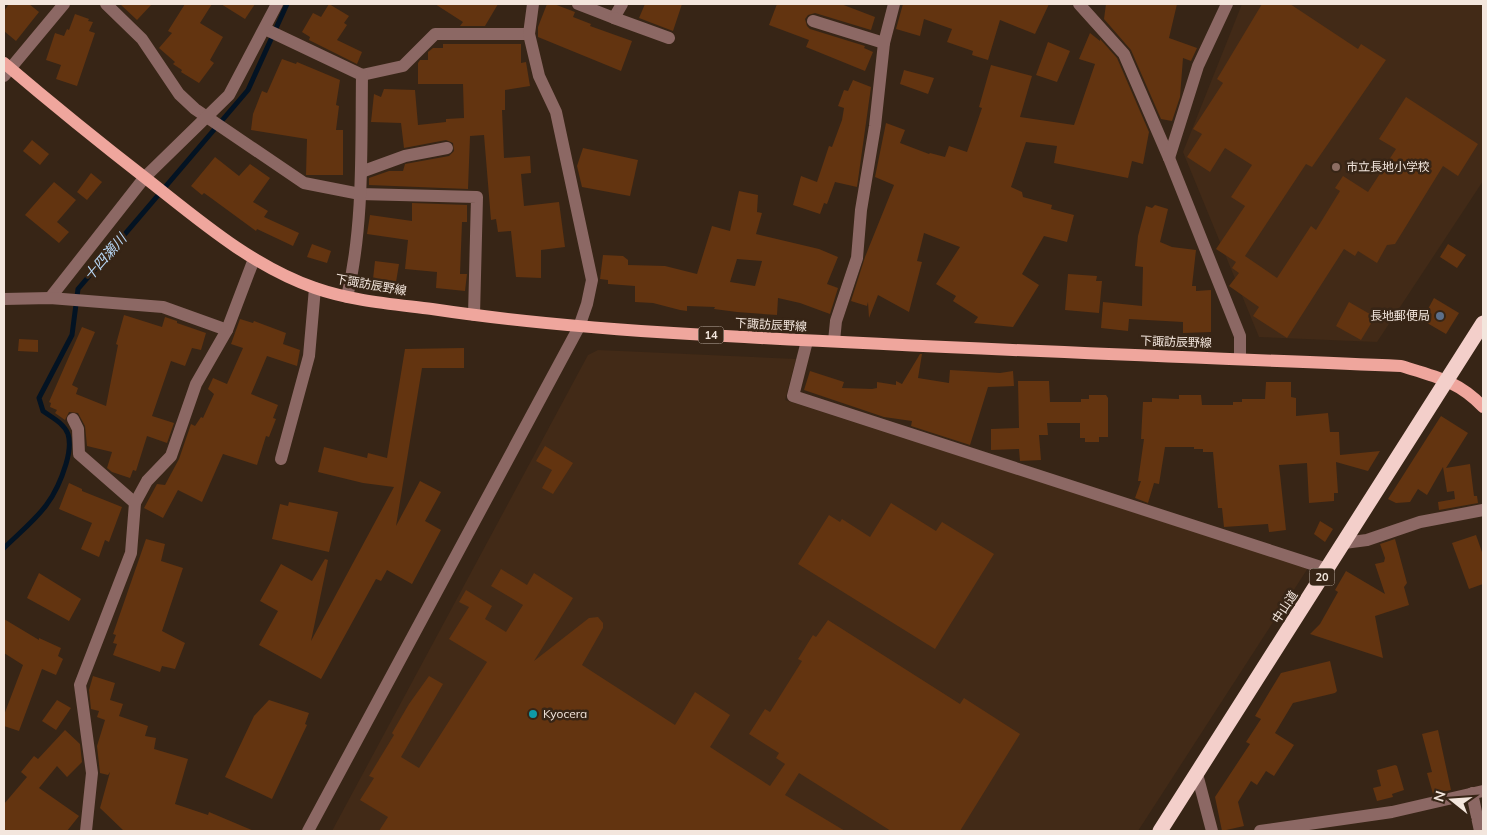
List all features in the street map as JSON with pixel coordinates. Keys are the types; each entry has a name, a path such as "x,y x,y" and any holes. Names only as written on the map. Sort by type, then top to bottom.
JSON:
{"highway":[{"name":"中山道","path":"1160,831 1483,323"}],"main road":[{"name":"下諏訪辰野線","path":"6,69 217,234 254,259 316,288 347,297 578,327 807,341 1401,366 1447,379 1474,398 1483,407"}],"street":[{"path":"6,69 64,4"},
{"path":"106,4 142,39 179,94 195,109 208,116 304,183 360,194 477,197 474,315"},
{"path":"50,298 144,178 228,95 277,4"},
{"path":"308,831 578,327 588,304 592,280 556,112 539,76 529,34 533,4"},
{"path":"578,4 669,38"},
{"path":"614,18 622,4"},
{"path":"834,341 836,322 857,258 861,210 875,126 884,42 894,4"},
{"path":"1079,4 1124,54 1169,158 1240,336 1240,358"},
{"path":"1169,158 1198,66 1227,4"},
{"path":"813,21 884,42"},
{"path":"265,29 362,75 403,66 435,34 529,34"},
{"path":"347,297 352,275 360,194 362,75"},
{"path":"361,172 405,156 447,148"},
{"path":"86,831 92,773 80,685 131,553 135,503 147,481 171,456 196,384 227,330 254,259"},
{"path":"281,460 309,356 316,288"},
{"path":"4,299 50,298 163,307 227,330"},
{"path":"807,341 793,396 1328,569"},
{"path":"73,419 78,429 79,454 135,503"},
{"path":"1344,542 1367,540 1420,522 1483,510"},
{"path":"1197,774 1212,831"},
{"path":"1260,831 1392,812 1478,792 1480,831"}],"shaded area":[{"name":"市立長地小学校","path":"1242,4 1483,4 1483,181 1377,342 1259,337 1183,152"},
{"path":"598,350 796,359 785,400 1308,568 1138,831 332,831 588,355"}],"building":[{"path":"9,4 29,4 39,12 16,41 4,31 4,11"},
{"path":"120,4 152,4 137,20"},
{"path":"185,4 212,4 200,23 223,37 210,60 214,63 199,83 181,72 182,70 173,64 175,62 159,48 172,33 168,31"},
{"path":"221,4 255,4 245,19"},
{"path":"329,4 349,16 344,23 347,25 337,40 362,52 357,64 309,40 310,37 302,32 313,13 321,17"},
{"path":"435,4 498,4 485,26 460,26 463,22"},
{"path":"547,4 554,4 575,12 573,17 591,24 590,26 632,41 621,71 538,37 538,27"},
{"path":"645,4 682,4 673,31 639,18"},
{"path":"777,4 841,4 875,17 871,30 815,13 808,15 805,19 810,29 865,46 864,48 873,52 865,71 806,47 809,40 769,25"},
{"path":"903,4 1049,4 1035,34 1000,20 988,60 972,55 973,51 947,42 952,29 924,19 920,36 896,29"},
{"path":"1106,4 1177,4 1169,38 1197,48 1191,61 1183,58 1180,97 1172,121 1161,119 1131,50 1104,19"},
{"path":"1262,4 1290,4 1358,49 1361,44 1386,60 1312,167 1306,164 1245,256 1277,278 1311,226 1316,230 1340,191 1335,188 1343,176 1368,192 1396,149 1379,139 1406,97 1478,144 1458,176 1443,166 1395,244 1387,245 1377,263 1358,251 1355,256 1344,249 1287,338 1253,316 1259,307 1229,286 1239,273 1232,268 1236,262 1216,249 1245,206 1231,197 1252,165 1225,148 1210,172 1187,157 1202,134 1193,129 1223,83 1217,79"},
{"path":"75,14 93,22 89,31 95,33 77,86 56,79 61,65 46,60 55,33 64,36 67,29 69,30"},
{"path":"1090,33 1100,41 1100,39 1117,58 1149,132 1143,164 1132,161 1128,178 1054,163 1057,146 1026,142 1011,187 1022,192 1023,197 1052,205 1051,209 1074,215 1067,242 1044,236 1022,274 1039,285 1013,327 974,323 978,317 953,301 956,296 936,284 960,247 924,233 917,261 922,262 909,312 878,295 869,318 868,302 867,306 851,301 865,257 894,185 875,177 886,123 905,130 900,143 929,154 945,157 949,146 967,152 982,108 979,107 991,65 1032,76 1020,117 1074,125 1095,64 1079,59"},
{"path":"1048,42 1070,51 1057,82 1036,75"},
{"path":"443,44 521,44 521,63 526,62 530,86 505,90 505,110 502,110 504,158 530,156 531,173 521,174 524,206 559,202 565,247 541,250 541,278 516,277 511,231 498,232 496,219 491,220 484,135 470,136 468,189 369,185 369,178 389,171 403,171 405,164 449,156 454,151 453,143 446,140 404,148 401,123 371,122 374,94 381,97 384,89 415,90 418,125 446,122 446,119 464,118 463,84 418,84 418,63 420,60 428,60 428,52 433,48 443,48"},
{"path":"282,59 296,64 297,62 340,80 336,105 339,106 336,130 343,130 343,175 306,175 307,139 251,130 253,114 262,91 267,93"},
{"path":"904,70 934,78 928,94 900,84"},
{"path":"853,80 871,87 857,187 835,182 827,204 824,203 820,214 793,205 801,176 817,182 829,146 832,147 842,120 844,108 838,106 844,90 848,91"},
{"path":"32,140 49,154 40,165 23,151"},
{"path":"583,148 638,160 630,196 582,187 577,166"},
{"path":"215,157 239,176 250,164 270,178 253,202 268,211 264,217 299,233 293,246 257,229 256,231 204,193 202,195 191,186"},
{"path":"91,173 102,182 87,200 77,192"},
{"path":"54,182 76,200 57,222 69,232 59,243 25,215"},
{"path":"739,191 758,195 757,212 762,213 756,234 819,249 838,257 827,284 838,288 830,314 800,303 778,298 777,315 714,309 715,307 687,306 687,311 680,310 653,303 635,302 635,286 608,284 608,280 600,279 603,255 623,256 628,260 628,265 665,266 697,274 712,226 730,231","holes":["737,259 762,261 755,286 730,282"]},
{"path":"412,203 467,205 467,222 462,222 460,274 467,274 465,291 436,288 437,272 405,269 408,240 367,234 370,215 412,221"},
{"path":"1155,205 1168,209 1160,242 1172,247 1196,250 1192,286 1196,286 1196,291 1211,290 1211,332 1183,333 1183,322 1129,319 1128,331 1101,328 1103,302 1142,306 1143,267 1135,266 1138,236 1146,206 1152,208"},
{"path":"312,244 331,251 327,263 307,257"},
{"path":"1448,244 1466,255 1457,268 1440,257"},
{"path":"375,261 399,264 396,282 373,279"},
{"path":"1068,274 1097,276 1096,281 1102,281 1099,313 1065,310"},
{"name":"長地郵便局","path":"1434,298 1459,313 1446,334 1422,320"},
{"path":"1349,302 1375,317 1361,340 1336,326"},
{"path":"124,315 162,327 165,317 206,333 201,350 192,348 185,366 171,361 152,416 174,423 167,443 147,436 136,471 133,470 130,478 112,472 107,468 112,452 87,446 85,426 78,413 69,412 65,420 55,413 57,410 50,407 51,403 49,402 82,327 95,332 72,385 78,388 76,394 106,406 118,345 116,344"},
{"path":"240,319 253,323 254,321 286,333 283,344 300,350 297,366 267,356 251,394 278,405 273,418 276,419 269,437 266,436 257,465 223,454 202,502 178,490 163,518 144,508 157,484 165,485 179,459 191,424 195,426 201,417 203,418 214,394 208,389 213,378 227,384 243,348 231,344"},
{"path":"19,339 38,340 38,352 18,351"},
{"path":"464,348 464,368 422,368 396,526 420,481 441,492 425,521 441,530 412,584 387,570 381,581 376,579 321,679 259,645 278,611 260,601 281,564 312,581 325,559 328,560 311,641 394,487 363,483 318,472 324,447 367,458 368,453 387,458 405,349"},
{"path":"920,354 922,354 918,378 949,383 950,370 1000,373 1013,371 1014,386 988,387 970,445 911,426 912,421 884,417 804,390 810,371 844,382 842,388 872,389 877,388 877,382 896,385 896,381 902,384"},
{"path":"1018,381 1049,381 1050,402 1081,402 1081,399 1089,399 1089,395 1106,395 1108,398 1108,437 1099,437 1099,442 1085,442 1085,438 1080,438 1080,423 1047,423 1048,435 1039,435 1041,460 1020,461 1019,449 991,450 991,429 1019,428"},
{"path":"1266,382 1291,382 1291,397 1296,398 1296,416 1328,413 1330,432 1339,432 1340,455 1380,451 1368,471 1336,462 1338,493 1334,493 1334,501 1309,503 1307,463 1279,465 1286,530 1269,532 1268,524 1224,527 1222,508 1218,508 1213,452 1203,452 1203,449 1194,449 1194,447 1165,447 1159,484 1154,483 1148,503 1135,498 1141,481 1138,481 1144,439 1141,439 1143,402 1152,402 1152,398 1179,399 1179,395 1201,395 1202,405 1233,405 1233,402 1242,402 1242,399 1265,399"},
{"path":"1441,416 1468,433 1446,468 1470,464 1474,496 1477,496 1478,503 1439,510 1438,502 1455,499 1454,491 1447,492 1443,467 1427,495 1418,489 1410,502 1396,503 1388,499"},
{"path":"545,446 573,463 553,494 542,488 552,470 536,461"},
{"path":"69,483 82,489 82,491 122,507 109,542 105,540 99,557 81,549 92,523 59,509"},
{"path":"289,502 338,512 329,552 272,539 280,504 288,506"},
{"path":"891,503 936,531 942,522 994,554 935,649 798,564 829,515 840,522 842,519 870,537"},
{"path":"1320,521 1333,529 1325,542 1314,534"},
{"path":"1476,535 1483,555 1483,584 1469,589 1452,543"},
{"path":"146,539 165,544 161,561 183,568 162,631 185,643 175,669 162,666 160,672 113,655 117,644 113,643 116,635 113,634"},
{"path":"1395,539 1407,583 1404,587 1409,605 1375,616 1383,658 1310,634 1320,624 1338,592 1335,590 1346,571 1385,594 1375,564 1384,562 1385,558 1380,544"},
{"path":"501,569 527,585 534,573 573,598 534,661 589,618 598,617 603,623 603,628 582,665 675,725 695,692 730,715 710,747 770,786 785,764 776,758 779,753 749,734 765,709 770,712 802,661 798,659 813,635 816,637 828,620 960,704 964,698 1020,734 960,831 891,831 799,773 785,795 845,831 379,831 388,817 360,800 374,778 369,776 394,735 392,733 409,704 429,676 443,684 401,757 419,768 487,662 449,639 469,607 459,602 466,590 492,606 485,619 506,632 523,605 491,586"},
{"path":"39,573 81,599 69,621 27,598"},
{"path":"4,619 39,640 39,638 61,648 58,656 63,659 56,675 42,669 19,731 4,726 4,715 23,665 4,653"},
{"path":"1330,661 1337,691 1293,703 1275,733 1294,745 1274,776 1266,771 1257,785 1251,781 1238,802 1244,826 1222,831 1215,797 1250,744 1246,742 1261,719 1255,716 1281,673"},
{"path":"93,676 115,683 110,700 123,704 119,716 148,726 145,736 156,738 154,749 188,759 175,804 208,815 209,812 254,831 124,831 100,808 110,772 108,775 100,773 97,746 105,720 97,717 99,711 91,709 89,690"},
{"path":"57,700 71,708 56,730 42,721"},
{"path":"269,700 309,713 305,724 307,725 272,799 225,777 254,716"},
{"path":"65,730 80,744 82,762 67,777 57,766 39,788 79,816 67,831 4,831 4,804 27,777 21,772 34,756 38,759"},
{"path":"1438,730 1451,790 1433,794 1427,773 1432,772 1422,734"},
{"path":"1397,766 1404,790 1392,794 1393,797 1377,801 1373,788 1381,786 1377,770"}],"waterway":[{"name":"十四瀬川","path":"4,548 34,520 49,502 61,479 66,464 69,449 68,434 60,423 43,411 39,398 72,335 78,289 248,90 287,4"}],"place":[{"name":"市立長地小学校","path":"1336,167"},
{"name":"長地郵便局","path":"1440,316"},
{"name":"Kyocera","path":"533,714"}]}
